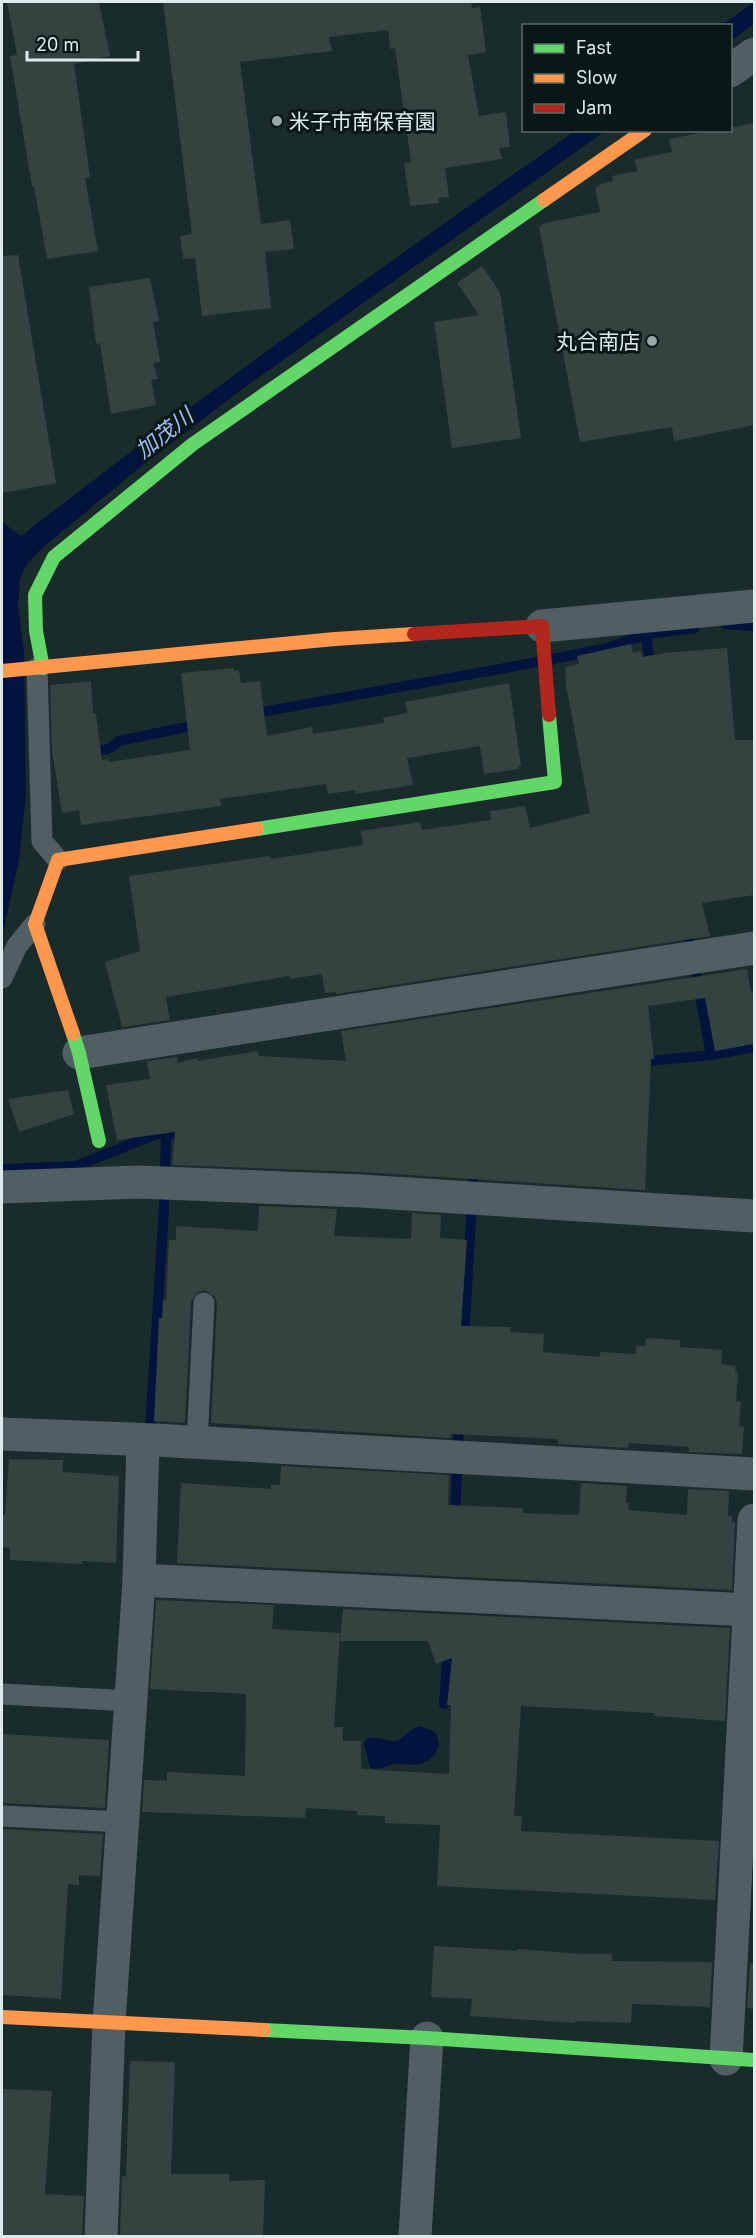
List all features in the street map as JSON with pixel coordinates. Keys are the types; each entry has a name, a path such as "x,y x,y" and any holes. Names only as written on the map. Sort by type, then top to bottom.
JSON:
{"street":[{"path":"732,70 754,54"},
{"path":"40,668 35,595 54,557 193,444 642,132"},
{"path":"2,671 335,639 542,626 754,606"},
{"path":"99,1141 79,1053 35,924 58,860 555,782 542,626"},
{"path":"79,1053 754,948"},
{"path":"2,1187 138,1182 361,1191 754,1216"},
{"path":"2,1434 754,1474"},
{"path":"100,2236 109,2023 139,1580 143,1441"},
{"path":"2,2017 427,2038 740,2060 754,1520"},
{"path":"139,1580 750,1610"},
{"path":"415,2236 427,2038"}],"lane":[{"path":"40,668 42,841 58,860"},
{"path":"2,978 17,946 35,924"},
{"path":"197,1443 204,1303"},
{"path":"2,1694 131,1701"},
{"path":"2,1816 123,1822"}],"water":[{"path":"754,2 754,24 732,40 732,24 723,24"},
{"name":"加茂川","path":"574,132 604,132 241,390 139,468 40,550 27,564 20,579 18,607 24,652 26,794 19,860 2,937 2,522 21,536 365,280"},
{"path":"420,1726 435,1732 438,1738 437,1749 431,1758 420,1764 396,1764 370,1768 364,1743 367,1739 396,1741"}],"building":[{"path":"7,2 99,2 110,56 74,64 90,177 85,178 98,251 47,259 10,56 17,55"},
{"path":"163,2 471,2 472,8 480,7 486,52 468,55 479,116 506,112 510,147 499,148 502,159 445,168 449,197 438,198 439,203 410,206 404,163 411,162 395,48 390,49 388,30 329,37 332,51 240,62 261,224 290,220 294,249 265,252 271,308 202,316 195,258 183,259 180,236 192,234"},
{"name":"丸合南店","path":"754,123 754,425 674,441 672,427 580,442 539,227 545,223 600,212 595,188 613,181 612,176 637,171 635,160 637,159 672,152 669,139 705,132 732,132 732,128"},
{"path":"18,255 56,483 2,493 2,256"},
{"path":"482,266 500,292 521,438 452,448 434,322 479,315 457,283"},
{"path":"150,278 159,321 153,322 160,361 153,364 158,379 151,380 156,405 111,414 100,343 96,344 89,287"},
{"path":"631,644 633,653 641,651 642,657 727,648 735,740 754,740 754,895 702,903 710,936 336,994 335,992 325,993 322,974 290,979 289,976 166,997 170,1020 122,1027 105,962 140,951 129,876 363,845 361,831 420,822 422,830 491,820 490,811 525,806 530,828 590,813 566,685 565,667 579,664 577,656"},
{"path":"234,668 234,671 239,670 241,683 260,681 267,736 312,727 313,734 384,723 383,718 407,713 405,702 509,683 521,766 518,767 519,769 484,774 480,746 407,758 413,785 355,794 355,790 328,794 326,784 220,799 221,806 81,825 79,810 62,813 52,751 50,685 91,681 93,713 96,714 102,760 109,759 109,762 190,750 181,673"},
{"path":"747,969 751,993 754,992 754,1044 715,1051 705,998 648,1006 654,1059 651,1059 645,1190 362,1172 172,1165 175,1132 117,1140 106,1085 150,1079 147,1061 177,1057 178,1063 197,1058 197,1061 258,1051 259,1056 346,1061 341,1031"},
{"path":"68,1090 74,1114 19,1132 8,1099"},
{"path":"259,1206 337,1209 334,1236 411,1239 412,1213 441,1215 440,1238 467,1240 461,1326 511,1327 510,1332 544,1334 543,1352 600,1357 600,1352 636,1354 636,1346 645,1346 646,1338 680,1340 680,1347 722,1350 721,1364 736,1366 735,1372 738,1373 736,1401 741,1402 739,1426 744,1427 742,1454 689,1452 689,1447 629,1443 628,1448 558,1444 558,1439 451,1434 451,1438 211,1423 217,1304 215,1297 205,1290 198,1292 191,1302 185,1423 154,1421 159,1318 162,1318 163,1300 166,1300 169,1240 176,1240 176,1226 258,1231"},
{"path":"9,1459 63,1460 63,1472 119,1476 116,1563 82,1561 82,1564 10,1560 10,1548 2,1547 2,1515 5,1515"},
{"path":"281,1466 449,1475 448,1505 523,1508 523,1513 579,1515 581,1483 627,1486 628,1510 687,1515 688,1489 729,1491 728,1516 732,1516 732,1522 735,1522 732,1590 177,1563 181,1483 271,1489 271,1485 280,1485"},
{"path":"156,1600 274,1605 272,1629 340,1633 334,1727 343,1727 343,1741 361,1741 361,1769 449,1774 451,1705 447,1705 452,1658 436,1664 428,1641 340,1641 343,1609 730,1628 725,1721 654,1716 654,1713 521,1706 514,1816 522,1816 521,1831 719,1841 715,1900 437,1886 440,1825 385,1823 385,1816 357,1815 357,1811 306,1808 305,1818 142,1812 144,1780 167,1781 167,1772 245,1776 246,1694 150,1689"},
{"path":"2,1734 109,1740 105,1808 2,1803"},
{"path":"2,1829 103,1834 100,1876 79,1875 79,1885 68,1884 61,1999 2,1995"},
{"path":"434,1946 612,1954 612,1961 712,1962 710,2007 632,2004 631,2023 575,2021 575,2023 470,2016 472,1999 431,1997"},
{"path":"750,1963 754,1963 754,2009 747,2008"},
{"path":"130,2061 175,2062 171,2174 229,2174 229,2181 265,2180 263,2236 120,2236 122,2176 126,2177"},
{"path":"2,2089 52,2091 45,2194 84,2196 82,2236 2,2236"}],"waterway":[{"path":"725,624 750,626 754,624"},
{"path":"251,714 538,662 607,648 648,634 695,628"},
{"path":"648,634 647,645 652,670"},
{"path":"87,754 111,748 119,741 201,724"},
{"path":"687,926 711,1055"},
{"path":"639,1062 711,1055 754,1047"},
{"path":"2,1169 76,1166 156,1134 173,1134"},
{"path":"150,1429 164,1208 166,1134"},
{"path":"464,1340 474,1167"},
{"path":"455,1520 459,1421"},
{"path":"444,1704 448,1646"}],"traffic: fast":[{"path":"43,668 36,631 35,595 54,557 193,444 544,200"},
{"path":"257,829 555,782 549,715"},
{"path":"73,1034 99,1141"},
{"path":"264,2030 427,2038 754,2060"}],"traffic: slow":[{"path":"544,200 642,132"},
{"path":"2,671 335,639 414,634"},
{"path":"73,1034 35,924 58,860 257,829"},
{"path":"2,2017 264,2030"}],"traffic: jam":[{"path":"414,634 542,626 549,715"}],"place":[{"name":"米子市南保育園","path":"277,121"},
{"name":"丸合南店","path":"652,341"}]}
